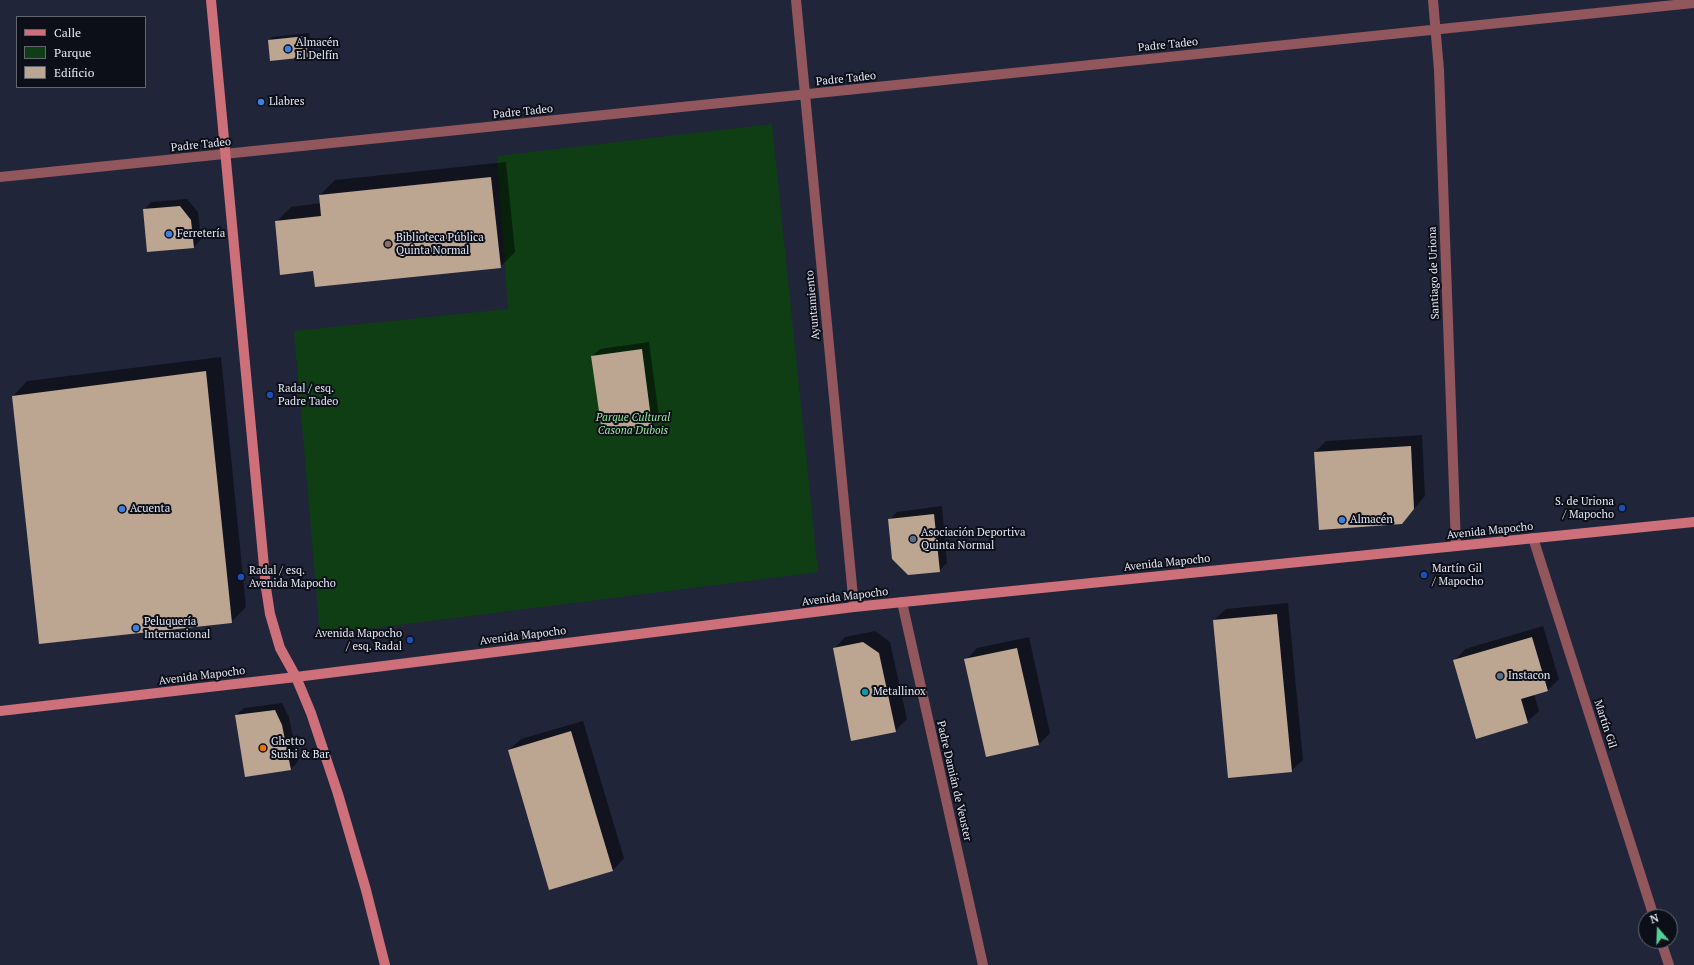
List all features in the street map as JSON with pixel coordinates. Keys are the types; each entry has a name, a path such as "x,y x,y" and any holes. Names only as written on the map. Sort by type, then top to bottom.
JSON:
{"main road":[{"path":"211,0 266,588 274,631 280,648 296,677 311,713 338,794 366,890 385,965"},
{"name":"Avenida Mapocho","path":"0,711 296,677 854,607 1694,522"}],"street":[{"name":"Ayuntamiento","path":"796,0 854,607"},
{"name":"Santiago de Uriona","path":"1433,0 1439,70 1456,546"},
{"name":"Padre Tadeo","path":"0,177 1694,3"},
{"name":"Martín Gil","path":"1533,538 1651,909"},
{"name":"Padre Damián de Veuster","path":"902,602 983,965"},
{"path":"1664,949 1669,965"}],"green space":[{"name":"Parque Cultural Casona Dubois","path":"772,124 818,572 320,635 294,331 508,309 497,156"}],"building":[{"name":"Almacén El Delfín","path":"306,36 308,57 270,61 268,40"},
{"name":"Biblioteca Pública Quinta Normal","path":"491,177 501,268 315,287 313,271 280,275 275,221 321,216 319,195"},
{"name":"Ferretería","path":"180,206 191,220 194,248 147,252 143,209"},
{"path":"642,349 652,426 602,432 591,356"},
{"name":"Acuenta","path":"206,371 232,623 39,644 12,396"},
{"path":"1411,446 1414,509 1402,524 1319,530 1314,452"},
{"name":"Asociación Deportiva Quinta Normal","path":"934,514 940,572 908,575 892,559 888,519"},
{"path":"1277,614 1292,772 1228,778 1213,620"},
{"name":"Instacon","path":"1532,637 1548,691 1521,699 1528,723 1476,739 1453,660"},
{"name":"Metallinox","path":"863,642 879,653 896,732 851,741 833,648"},
{"path":"1017,648 1039,745 986,757 964,659"},
{"name":"Ghetto Sushi & Bar","path":"275,710 282,725 291,770 245,777 235,715"},
{"path":"571,731 613,871 549,890 508,750"}],"place":[{"name":"Almacén El Delfín","path":"288,49"},
{"name":"Llabres","path":"261,102"},
{"name":"Ferretería","path":"169,234"},
{"name":"Biblioteca Pública Quinta Normal","path":"388,244"},
{"name":"Radal / esq. Padre Tadeo","path":"270,395"},
{"name":"S. de Uriona / Mapocho","path":"1622,508"},
{"name":"Acuenta","path":"122,509"},
{"name":"Almacén","path":"1342,520"},
{"name":"Asociación Deportiva Quinta Normal","path":"913,539"},
{"name":"Martín Gil / Mapocho","path":"1424,575"},
{"name":"Radal / esq. Avenida Mapocho","path":"241,577"},
{"name":"Peluquería Internacional","path":"136,628"},
{"name":"Avenida Mapocho / esq. Radal","path":"410,640"},
{"name":"Instacon","path":"1500,676"},
{"name":"Metallinox","path":"865,692"},
{"name":"Ghetto Sushi & Bar","path":"263,748"}]}
